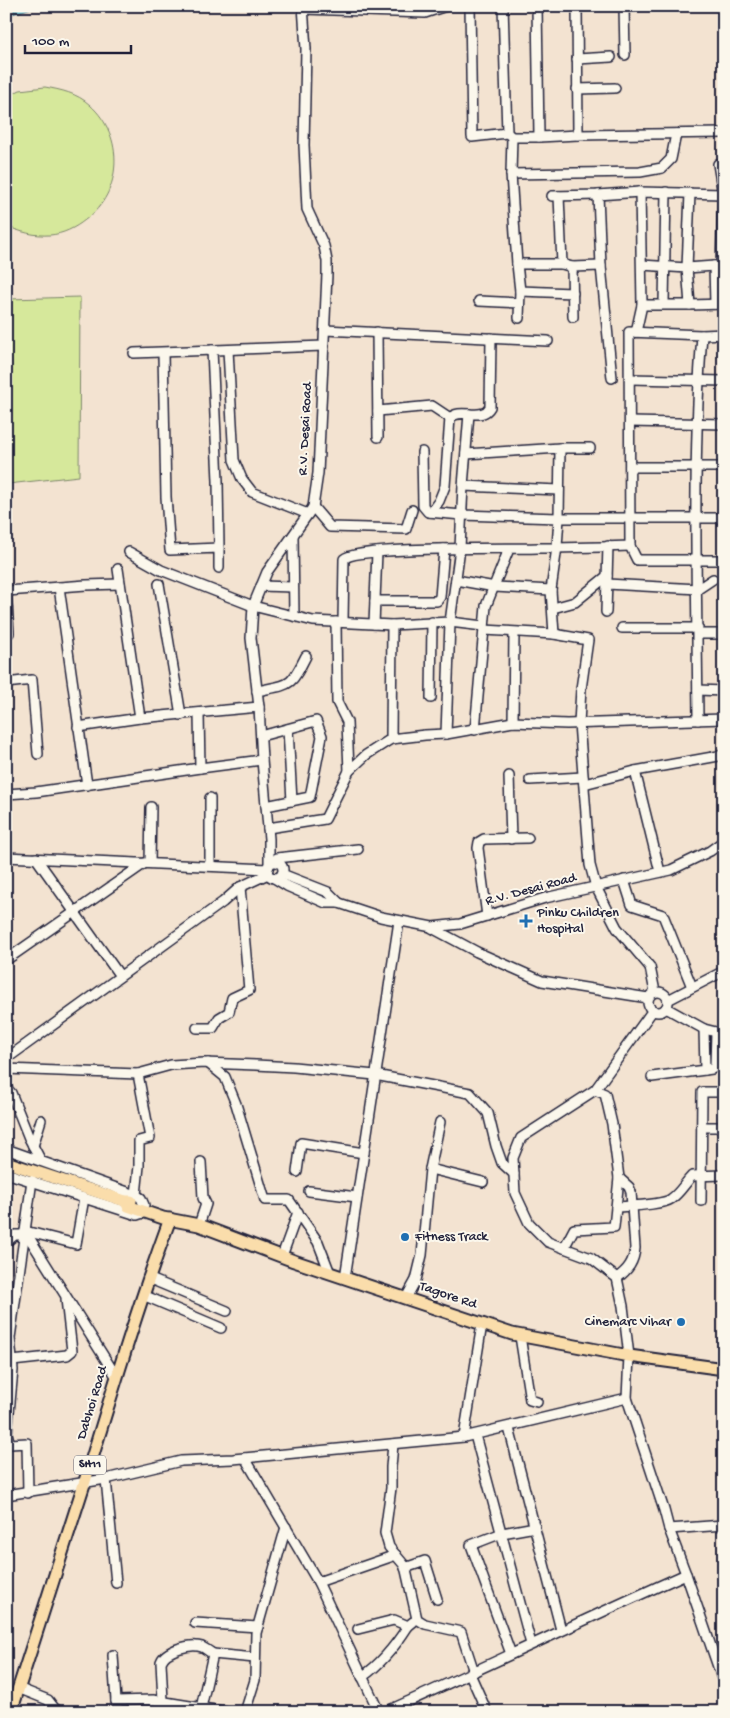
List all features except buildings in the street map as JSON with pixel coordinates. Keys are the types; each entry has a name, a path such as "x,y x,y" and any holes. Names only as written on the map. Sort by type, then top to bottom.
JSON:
{"main road":[{"name":"Tagore Rd","path":"6,1162 138,1204 167,1214 170,1219 199,1225 331,1274 520,1336 629,1356 724,1369"},
{"name":"Dabhoi Road","path":"11,1712 116,1376 148,1278 170,1219"}],"street":[{"path":"303,8 425,10 446,6"},
{"path":"470,6 472,137 724,133"},
{"path":"503,6 511,174 520,291 519,318"},
{"path":"537,6 539,137"},
{"path":"577,6 578,135"},
{"path":"624,6 625,55"},
{"name":"R.V. Desai Road","path":"303,8 306,50 304,145 307,209 324,246 327,261 318,473 313,506 267,572 253,606 251,638 259,707 269,839 274,869 287,886 326,903 339,903 399,921 432,928 460,924 545,898 670,870 710,851 723,842"},
{"path":"577,59 611,57"},
{"path":"577,89 615,88"},
{"path":"511,174 640,172 662,168 671,159 676,134"},
{"path":"642,305 719,304 723,194 718,164"},
{"path":"562,264 556,196 640,192 723,194"},
{"path":"636,332 642,305 640,192"},
{"path":"664,304 666,192"},
{"path":"690,193 687,268 690,305"},
{"path":"598,195 601,266 612,378"},
{"path":"517,264 562,264 572,267 601,266"},
{"path":"642,265 687,268 720,267"},
{"path":"572,267 573,317"},
{"path":"520,291 573,293"},
{"path":"480,301 519,303"},
{"path":"324,330 548,341"},
{"path":"378,332 378,437"},
{"path":"724,334 629,332 630,546 637,560 724,560"},
{"path":"698,720 698,381 702,334"},
{"path":"431,512 439,501 444,486 450,418 456,413 484,414 490,408 491,338"},
{"path":"134,353 324,346"},
{"path":"212,350 218,481 219,568"},
{"path":"228,350 234,460 242,479 252,492 308,514"},
{"path":"163,353 166,497 170,550 219,548"},
{"path":"630,379 724,381"},
{"path":"378,411 432,406 450,418"},
{"path":"446,734 450,622 460,548 469,414"},
{"path":"630,422 698,425 724,424"},
{"path":"554,634 551,590 559,518 560,448"},
{"path":"466,454 590,448"},
{"path":"422,452 423,506 425,510 431,512 462,516 559,518 724,518"},
{"path":"630,467 724,467"},
{"path":"463,486 559,490"},
{"path":"313,506 330,527 406,529 412,510"},
{"path":"293,536 294,616"},
{"path":"606,612 608,546"},
{"path":"349,771 347,722 338,702 344,559 348,556 377,552 460,548 509,549 630,546"},
{"path":"375,601 437,601 440,596 444,549"},
{"path":"475,730 486,606 509,549"},
{"path":"128,552 161,570 253,606 313,620 374,624 450,622 514,633 554,634 588,640 581,689 579,723 590,865 596,887 617,928 650,967 652,995 648,1005 653,1010 659,1012 667,1004 692,987 724,971"},
{"path":"374,624 377,552"},
{"path":"118,569 140,718"},
{"path":"553,608 575,602 607,580 697,589 713,579"},
{"path":"456,580 494,587 551,590"},
{"path":"6,633 9,633 6,590 120,584"},
{"path":"159,584 181,715"},
{"path":"261,586 293,587"},
{"path":"59,587 87,785"},
{"path":"431,698 432,622"},
{"path":"391,739 392,624"},
{"path":"622,628 724,634"},
{"path":"513,722 514,633"},
{"path":"257,691 290,683 296,676 306,656"},
{"path":"6,683 32,680 38,754"},
{"path":"698,690 724,690"},
{"path":"78,727 140,718 259,707"},
{"path":"198,714 200,768"},
{"path":"268,828 325,818 349,771 366,755 391,739 475,730 513,722 579,723 724,718"},
{"path":"261,736 316,721 322,736 310,797 266,806"},
{"path":"288,730 292,801"},
{"path":"530,780 584,780 724,755"},
{"path":"6,794 36,792 262,760"},
{"path":"635,771 660,872"},
{"path":"509,776 511,839"},
{"path":"210,798 210,866"},
{"path":"147,863 150,807"},
{"path":"487,916 478,845 484,839 528,838"},
{"path":"6,1059 223,902 240,887 274,869 358,849"},
{"path":"6,857 274,869"},
{"path":"36,858 120,976"},
{"path":"6,960 74,911 147,863"},
{"path":"624,880 632,905 663,915 692,987"},
{"path":"197,1028 213,1028 219,1018 229,1012 232,998 249,990 240,887"},
{"path":"345,1278 399,921"},
{"path":"432,928 477,952 542,981 652,995 665,994 667,1004 704,1029 720,1033 715,1066 712,1069 652,1077"},
{"path":"653,1010 595,1090 522,1138 514,1158 515,1193 530,1222 548,1242 591,1258 617,1278 623,1306 629,1356 626,1398 669,1529 724,1684"},
{"path":"704,1029 705,1070"},
{"path":"208,1063 226,1077 265,1200 289,1200 318,1242 331,1274"},
{"path":"6,1069 138,1074 171,1065 208,1063 294,1067 376,1075 470,1093 488,1113 502,1163 514,1174"},
{"path":"6,1173 137,1215 139,1141 150,1138 138,1074"},
{"path":"6,1087 11,1093 40,1161"},
{"path":"564,1248 574,1229 614,1227 619,1178 612,1124 605,1094 595,1090"},
{"path":"701,1201 702,1092 724,1092"},
{"path":"33,1146 41,1120"},
{"path":"406,1298 416,1280 422,1255 430,1169 440,1122"},
{"path":"702,1127 724,1128"},
{"path":"297,1172 301,1143 364,1153"},
{"path":"6,1149 40,1161 138,1204"},
{"path":"199,1225 206,1204 203,1198 201,1162"},
{"path":"430,1169 483,1182"},
{"path":"616,1207 669,1201 680,1192 692,1176 724,1175"},
{"path":"617,1278 626,1271 634,1255 631,1192 629,1187 619,1178"},
{"path":"28,1493 27,1443 10,1444 7,1434 13,1370 10,1338 32,1180"},
{"path":"309,1190 357,1197"},
{"path":"6,1242 15,1235 24,1233 76,1244 84,1198"},
{"path":"282,1256 298,1212"},
{"path":"24,1233 116,1376"},
{"path":"148,1278 227,1311"},
{"path":"143,1295 221,1328"},
{"path":"12,1361 67,1354 72,1351 66,1297"},
{"path":"464,1437 482,1324"},
{"path":"520,1336 530,1400 537,1402"},
{"path":"6,1495 28,1493 106,1479 181,1461 245,1458 464,1437 509,1428 626,1398"},
{"path":"509,1428 561,1630"},
{"path":"475,1435 531,1644"},
{"path":"393,1444 391,1488 385,1533 389,1547 405,1568 417,1619 425,1624 461,1632 472,1673 487,1712"},
{"path":"245,1458 318,1582 379,1712"},
{"path":"106,1479 116,1583"},
{"path":"669,1529 724,1526"},
{"path":"245,1712 255,1680 256,1633 286,1527"},
{"path":"511,1654 471,1545 502,1533 535,1527"},
{"path":"318,1582 396,1555"},
{"path":"405,1568 425,1561 437,1599"},
{"path":"385,1712 686,1574"},
{"path":"362,1676 375,1668 383,1657 396,1646 408,1626 417,1619"},
{"path":"358,1629 394,1620 408,1626"},
{"path":"196,1623 258,1627"},
{"path":"163,1702 161,1662 165,1655 183,1648 201,1647 213,1654 255,1658"},
{"path":"201,1708 213,1654"},
{"path":"113,1655 118,1712"},
{"path":"18,1688 48,1700 55,1709 62,1712"},
{"path":"116,1701 153,1700 227,1712"}],"green space":[{"path":"45,87 74,95 90,105 101,118 109,132 114,148 115,164 113,180 107,195 98,209 85,220 64,232 38,235 6,226 6,97 20,90"},
{"path":"80,297 79,476 8,484 9,299"}],"water":[{"path":"6,6 38,6 6,16"}],"place":[{"name":"Pinku Children Hospital","path":"526,921"},
{"name":"Fitness Track","path":"405,1237"},
{"name":"Cinemarc Vihar","path":"681,1322"}]}
